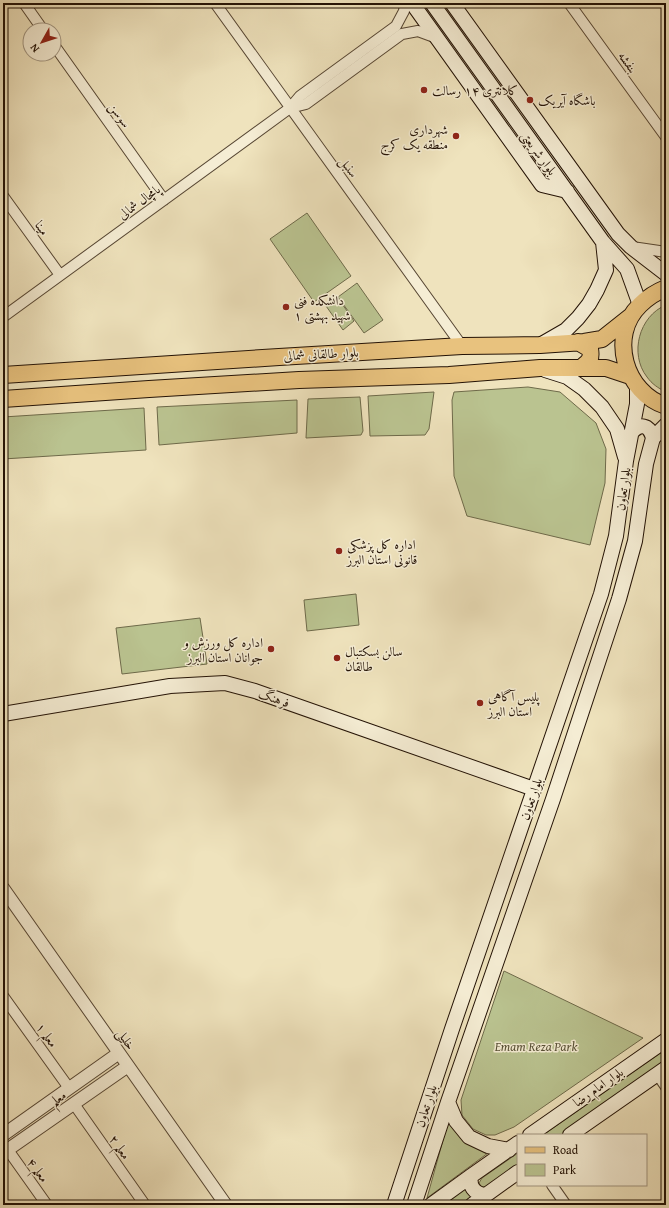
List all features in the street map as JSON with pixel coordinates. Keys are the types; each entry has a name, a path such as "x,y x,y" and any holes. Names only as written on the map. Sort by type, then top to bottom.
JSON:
{"main road":[{"path":"412,3 542,185 567,192"},
{"name":"بلوار شریعتی","path":"432,3 603,242 627,269 636,311"},
{"name":"بلوار شریعتی","path":"452,3 618,234 631,247 666,274"},
{"path":"540,345 566,330 589,304 606,270 603,242"},
{"path":"627,269 632,271 638,268 642,263 643,256"},
{"name":"بلوار طالقانی شمالی","path":"3,375 462,346 540,345 602,339 636,311 652,295 666,288"},
{"path":"636,311 626,328 623,352 626,364 633,381 647,396 666,406"},
{"path":"578,342 590,349 591,356 589,361 580,368"},
{"path":"540,368 567,377 584,389 602,407 617,430 626,461"},
{"name":"بلوار طالقانی شمالی","path":"3,399 299,380 449,376 540,368 606,368 633,381"},
{"name":"بلوار تعاون","path":"394,1205 601,594 616,536 626,461 637,404 633,381"},
{"name":"بلوار تعاون","path":"414,1205 478,1014 553,799 619,599 635,541 646,464 653,438 666,425"},
{"path":"631,433 636,428 643,426 651,432 653,438"},
{"name":"فرهنگ","path":"3,714 170,686 225,683 255,691 534,789"},
{"path":"460,1007 478,1014"},
{"name":"بلوار امام رضا","path":"531,1134 666,1040"},
{"name":"بلوار امام رضا","path":"571,1134 662,1071"},
{"path":"448,1102 456,1121 469,1137 488,1146 514,1146"},
{"path":"431,1205 514,1146"},
{"path":"472,1205 517,1173"},
{"path":"471,1176 470,1181 474,1191 484,1195"}],"street":[{"path":"24,3 37,22"},
{"name":"سنبل","path":"215,3 462,346"},
{"name":"پامچال شمالی","path":"3,317 290,108 300,96 396,26 404,11 405,3"},
{"name":"بنفشه","path":"569,3 666,137"},
{"name":"پامچال شمالی","path":"290,108 306,104 402,34 418,32 437,38"},
{"name":"سوسن","path":"62,56 164,200"},
{"name":"مینا","path":"3,196 60,275"},
{"path":"631,247 666,252"},
{"name":"خلیلی","path":"3,888 226,1205"},
{"name":"معلم ۱","path":"3,996 69,1088"},
{"name":"معلم","path":"3,1135 119,1053"},
{"name":"معلم","path":"5,1152 128,1066"},
{"path":"662,1071 666,1087"},
{"name":"معلم ۲","path":"74,1104 145,1205"},
{"path":"30,1116 38,1129"},
{"name":"معلم ۴","path":"5,1152 47,1205"},
{"path":"553,1186 566,1205"}],"green space":[{"path":"307,213 351,276 314,302 270,239"},
{"path":"357,283 383,320 364,333 338,297"},
{"path":"338,298 354,321 343,330 326,306"},
{"path":"666,305 666,392 655,386 647,377 639,358 638,347 643,327 649,318 657,310"},
{"path":"528,387 560,392 596,423 606,449 605,483 590,545 467,516 454,476 452,400 454,392"},
{"path":"434,392 429,429 425,435 370,436 368,396"},
{"path":"360,397 363,431 361,435 306,438 308,399"},
{"path":"297,400 297,433 159,445 157,407"},
{"path":"144,408 146,450 3,459 3,417"},
{"path":"356,594 359,625 307,631 304,600"},
{"path":"200,618 207,664 122,674 116,628"},
{"name":"Emam Reza Park","path":"504,971 643,1038 514,1127 495,1135 486,1135 473,1129 462,1115 461,1100"},
{"path":"666,1049 666,1061 562,1134 544,1134"},
{"path":"448,1122 467,1143 488,1153 427,1198"},
{"path":"517,1154 517,1166 495,1182 485,1187 481,1187 479,1183 482,1178"},
{"path":"468,1184 475,1195 464,1205 438,1205"}],"place":[{"name":"کلانتری ۱۴ رسالت","path":"424,90"},
{"name":"باشگاه آیریک","path":"530,100"},
{"name":"شهرداری منطقه یک کرج","path":"456,136"},
{"name":"دانشکده فنی شهید بهشتی ۱","path":"286,307"},
{"name":"اداره کل پزشکی قانونی استان البرز","path":"339,551"},
{"name":"اداره کل ورزش و جوانان استان البرز","path":"271,649"},
{"name":"سالن بسکتبال طالقان","path":"337,658"},
{"name":"پلیس آگاهی استان البرز","path":"480,703"}]}
